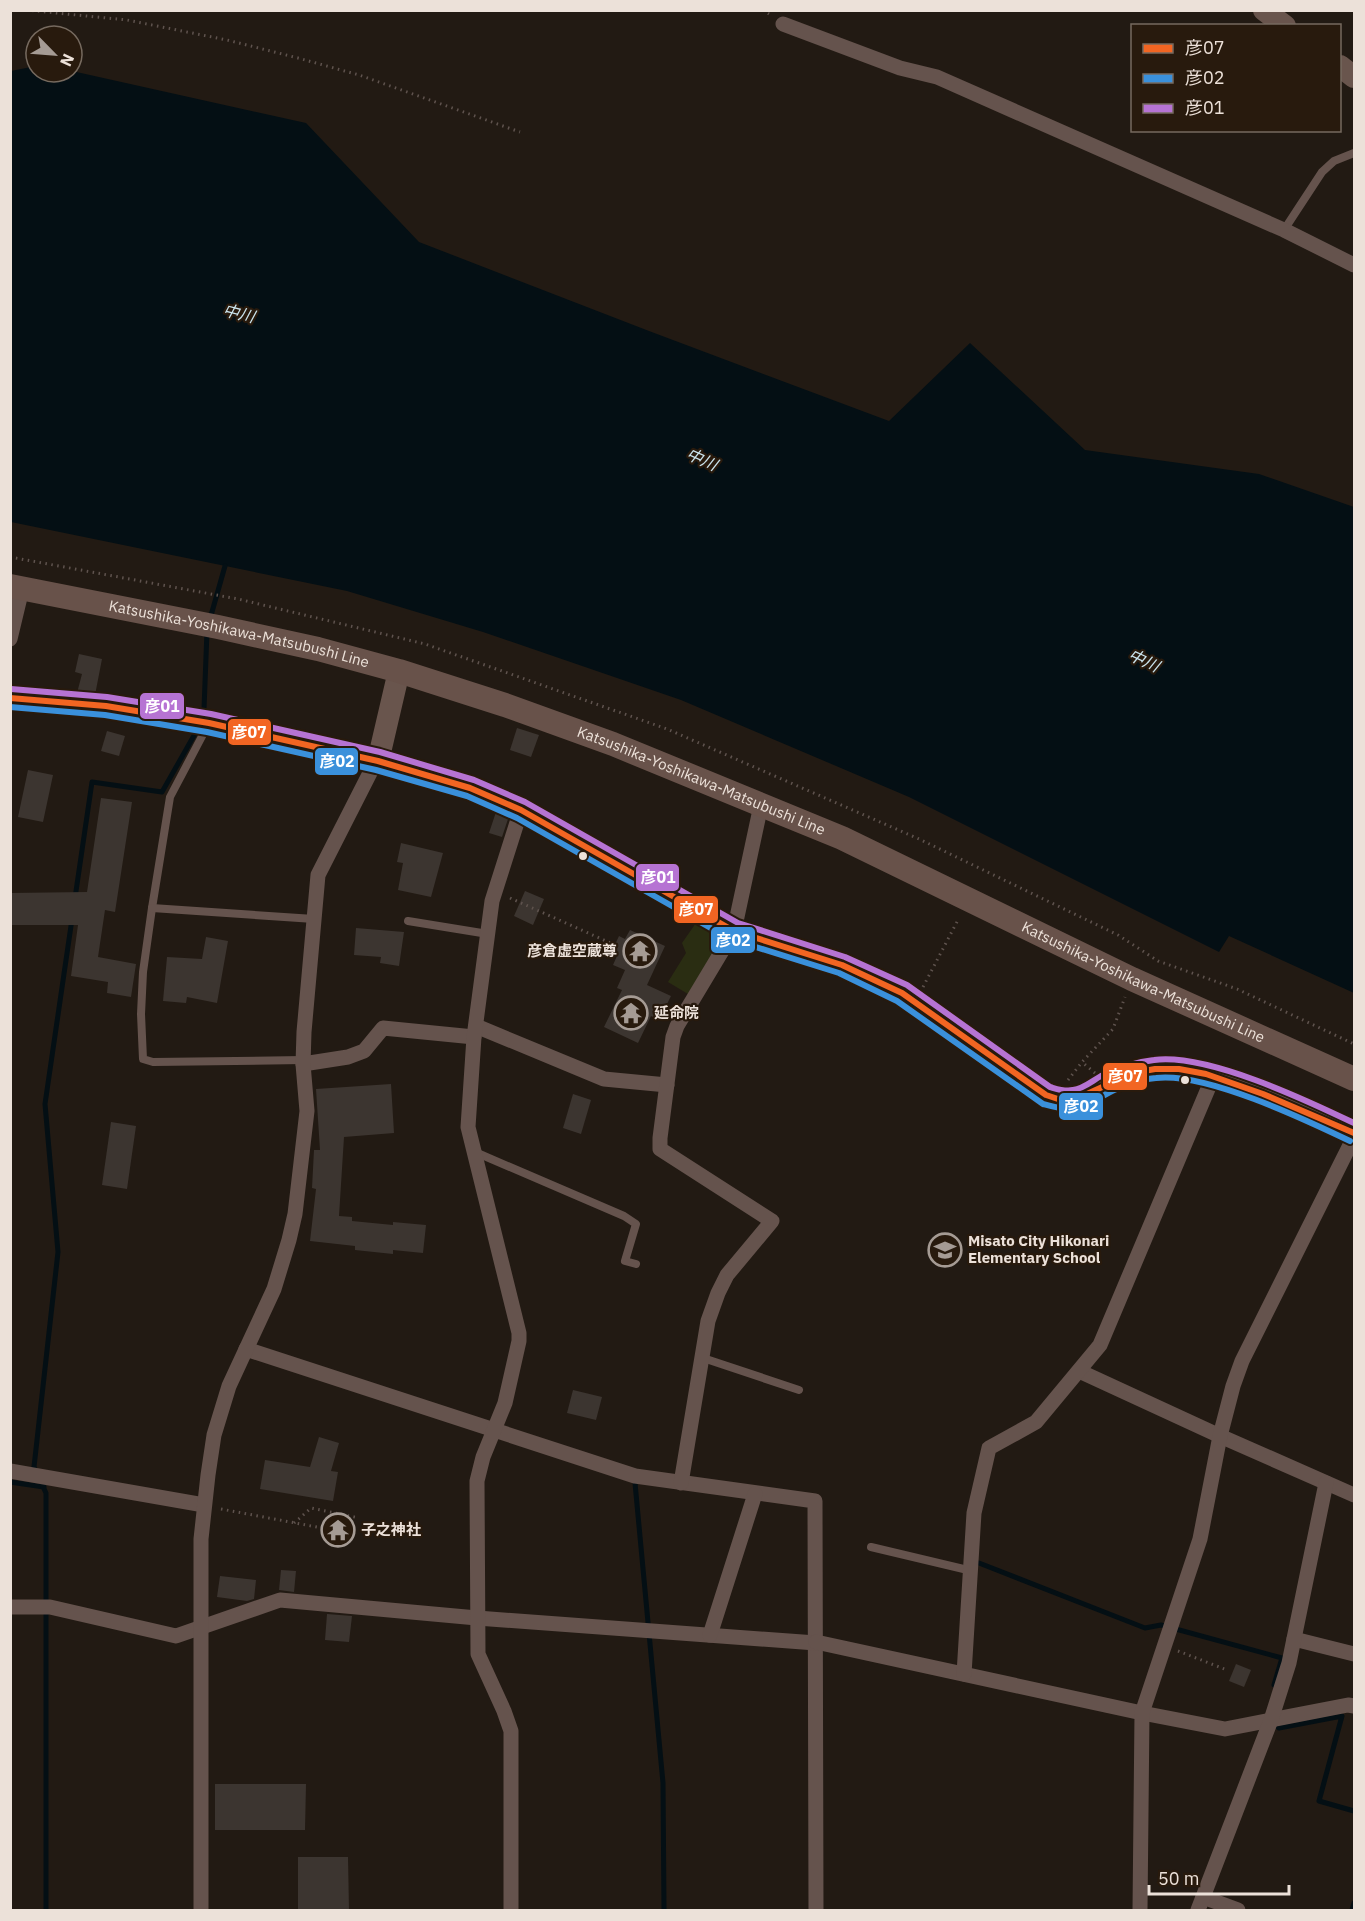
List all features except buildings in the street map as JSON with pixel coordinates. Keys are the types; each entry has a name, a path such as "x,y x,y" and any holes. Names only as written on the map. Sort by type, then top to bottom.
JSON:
{"main road":[{"name":"Katsushika-Yoshikawa-Matsubushi Line","path":"16,588 229,629 318,649 399,671 505,705 602,740 842,838 1132,979 1354,1079"}],"street":[{"path":"1264,10 1282,24"},
{"path":"783,24 900,68 937,77 1284,230 1354,265"},
{"path":"1341,67 1354,76"},
{"path":"10,639 16,588"},
{"path":"201,1911 199,1629 201,1529 214,1436 229,1386 274,1289 290,1240 295,1214 307,1111 303,1062 318,875 377,761 399,671"},
{"path":"10,698 106,706 209,723 377,761 470,788 521,810 734,931 787,950 842,965 902,993 1046,1095 1060,1100 1073,1101 1088,1096 1133,1072 1184,1068 1315,1115 1354,1135 1242,1361 1220,1436 1200,1539 1142,1713 1140,1911"},
{"path":"681,1483 708,1321 727,1275 772,1221 660,1149 667,1085 673,1037 677,1026 734,931 761,805"},
{"path":"511,1911 511,1731 478,1654 477,1481 483,1457 505,1403 519,1333 468,1127 475,1031 495,891 521,810"},
{"path":"303,1062 348,1057 364,1051 383,1028 475,1031 604,1079 667,1085"},
{"path":"963,1674 972,1571 974,1514 989,1448 1036,1422 1100,1345 1214,1077"},
{"path":"246,1349 636,1476 815,1501 816,1911"},
{"path":"1079,1371 1354,1496"},
{"path":"10,1471 204,1505"},
{"path":"1238,1911 1201,1904 1271,1720 1289,1663 1326,1483"},
{"path":"710,1635 755,1494"},
{"path":"10,1607 50,1608 176,1636 280,1600 477,1618 816,1643 1225,1730 1348,1705 1354,1706"},
{"path":"1294,1638 1354,1654"}],"lane":[{"path":"1284,230 1322,172 1334,161 1354,153"},
{"path":"209,723 170,798 143,972 141,1014 143,1059 153,1062 303,1062"},
{"path":"152,908 314,919"},
{"path":"408,921 488,934"},
{"path":"474,1151 624,1216 636,1224 625,1261 636,1264"},
{"path":"703,1358 800,1389"},
{"path":"871,1547 972,1571"}],"path":[{"path":"26,10 127,20 227,40 359,75 520,132"},
{"path":"495,891 615,945"},
{"path":"915,1002 969,899"},
{"path":"1068,1080 1113,1029 1132,979"},
{"path":"1082,1062 1107,1084"},
{"path":"204,1505 322,1528"},
{"path":"294,1522 311,1508 359,1518"},
{"path":"1164,1646 1227,1670"}],"green space":[{"path":"696,923 719,937 720,941 688,994 668,982 686,953 682,943"}],"water":[{"name":"中川","path":"24,68 24,84 84,84 84,74 306,123 419,242 889,421 970,343 1085,450 1259,474 1354,507 1354,993 1229,936 1219,952 909,797 681,700 483,632 347,591 11,522 11,71"}],"waterway":[{"path":"210,619 225,566"},
{"path":"75,898 92,782 162,792 196,732 204,709 207,631"},
{"path":"46,1910 46,1493 34,1467 58,1252 45,1104 72,919"},
{"path":"10,1482 44,1487"},
{"path":"635,1483 663,1783 664,1910"},
{"path":"979,1563 1145,1628 1161,1625 1282,1658 1274,1685"},
{"path":"1273,1721 1279,1728 1342,1716 1319,1801 1354,1811"},
{"path":"1352,1910 1354,1903"}],"transit line":[{"name":"彦01","path":"11,689 107,697 211,714 380,752 474,780 525,802 738,923 845,957 907,985 1050,1087 1070,1091 1114,1070 1140,1062 1176,1060 1201,1064 1256,1080 1354,1123"},
{"name":"彦07","path":"10,698 106,706 209,723 378,761 470,788 521,810 734,931 842,965 902,993 1046,1095 1058,1099 1076,1099 1133,1073 1155,1069 1179,1069 1206,1074 1263,1094 1354,1133"},
{"name":"彦02","path":"10,707 105,715 207,732 376,770 467,796 517,818 730,939 839,973 897,1001 1043,1104 1075,1108 1133,1082 1156,1078 1177,1078 1227,1089 1350,1141"}],"place":[{"name":"彦倉虚空蔵尊","path":"640,951"},
{"name":"延命院","path":"631,1013"},
{"name":"Misato City Hikonari Elementary School","path":"945,1250"},
{"name":"子之神社","path":"338,1530"}]}
